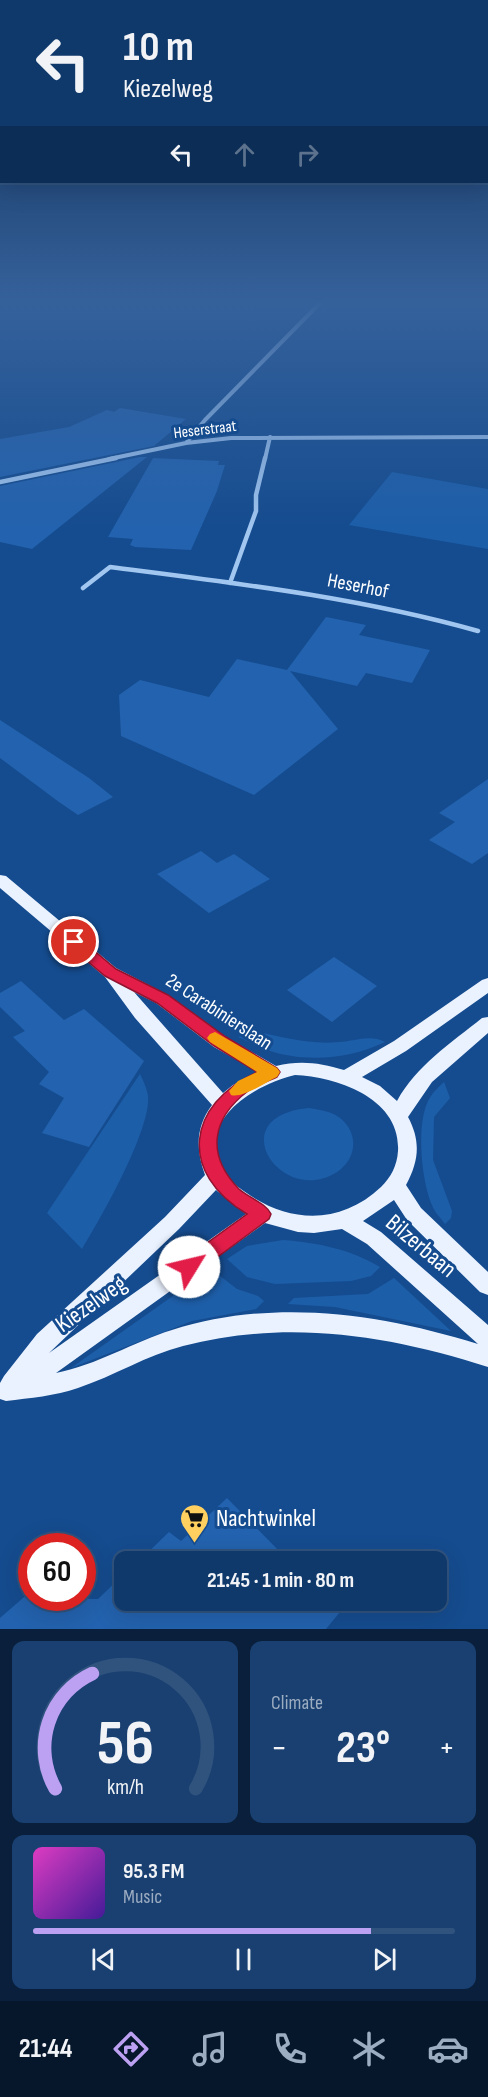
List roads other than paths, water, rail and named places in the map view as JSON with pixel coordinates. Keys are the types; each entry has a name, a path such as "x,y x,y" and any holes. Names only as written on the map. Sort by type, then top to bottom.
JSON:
{"main road":[{"name":"2e Carabinierslaan","path":"0,880 110,972 162,999 220,1041 272,1072"},
{"name":"2e Carabinierslaan","path":"110,972 141,1014 222,1104"},
{"path":"347,1077 400,1046 488,984"},
{"path":"398,1117 407,1096 433,1068 488,1023"},
{"path":"313,1068 347,1077 374,1092 398,1117 405,1129 408,1144 407,1160 396,1186 373,1206 344,1220 306,1224 288,1222 262,1214 240,1201 216,1177 209,1151 208,1136 212,1120 222,1104 244,1085 272,1072 313,1068"},
{"name":"Kiezelweg","path":"3,1393 45,1341 172,1223 216,1177"},
{"name":"Bilzerbaan","path":"396,1186 414,1214 488,1286"},
{"name":"Kiezelweg","path":"3,1393 64,1356 262,1214"},
{"name":"Bilzerbaan","path":"344,1220 382,1244 488,1339"},
{"path":"3,1393 75,1378 181,1337 249,1322 279,1320 342,1323 413,1335 488,1356"}],"street":[{"path":"186,443 247,377"},
{"path":"230,583 256,511 256,495 270,437"},
{"name":"Heserstraat","path":"0,482 186,443 231,438 488,437"},
{"name":"Heserhof","path":"83,588 110,567 300,590 422,614 478,631"}],"place":[{"name":"Nachtwinkel","path":"195,1544"}]}
